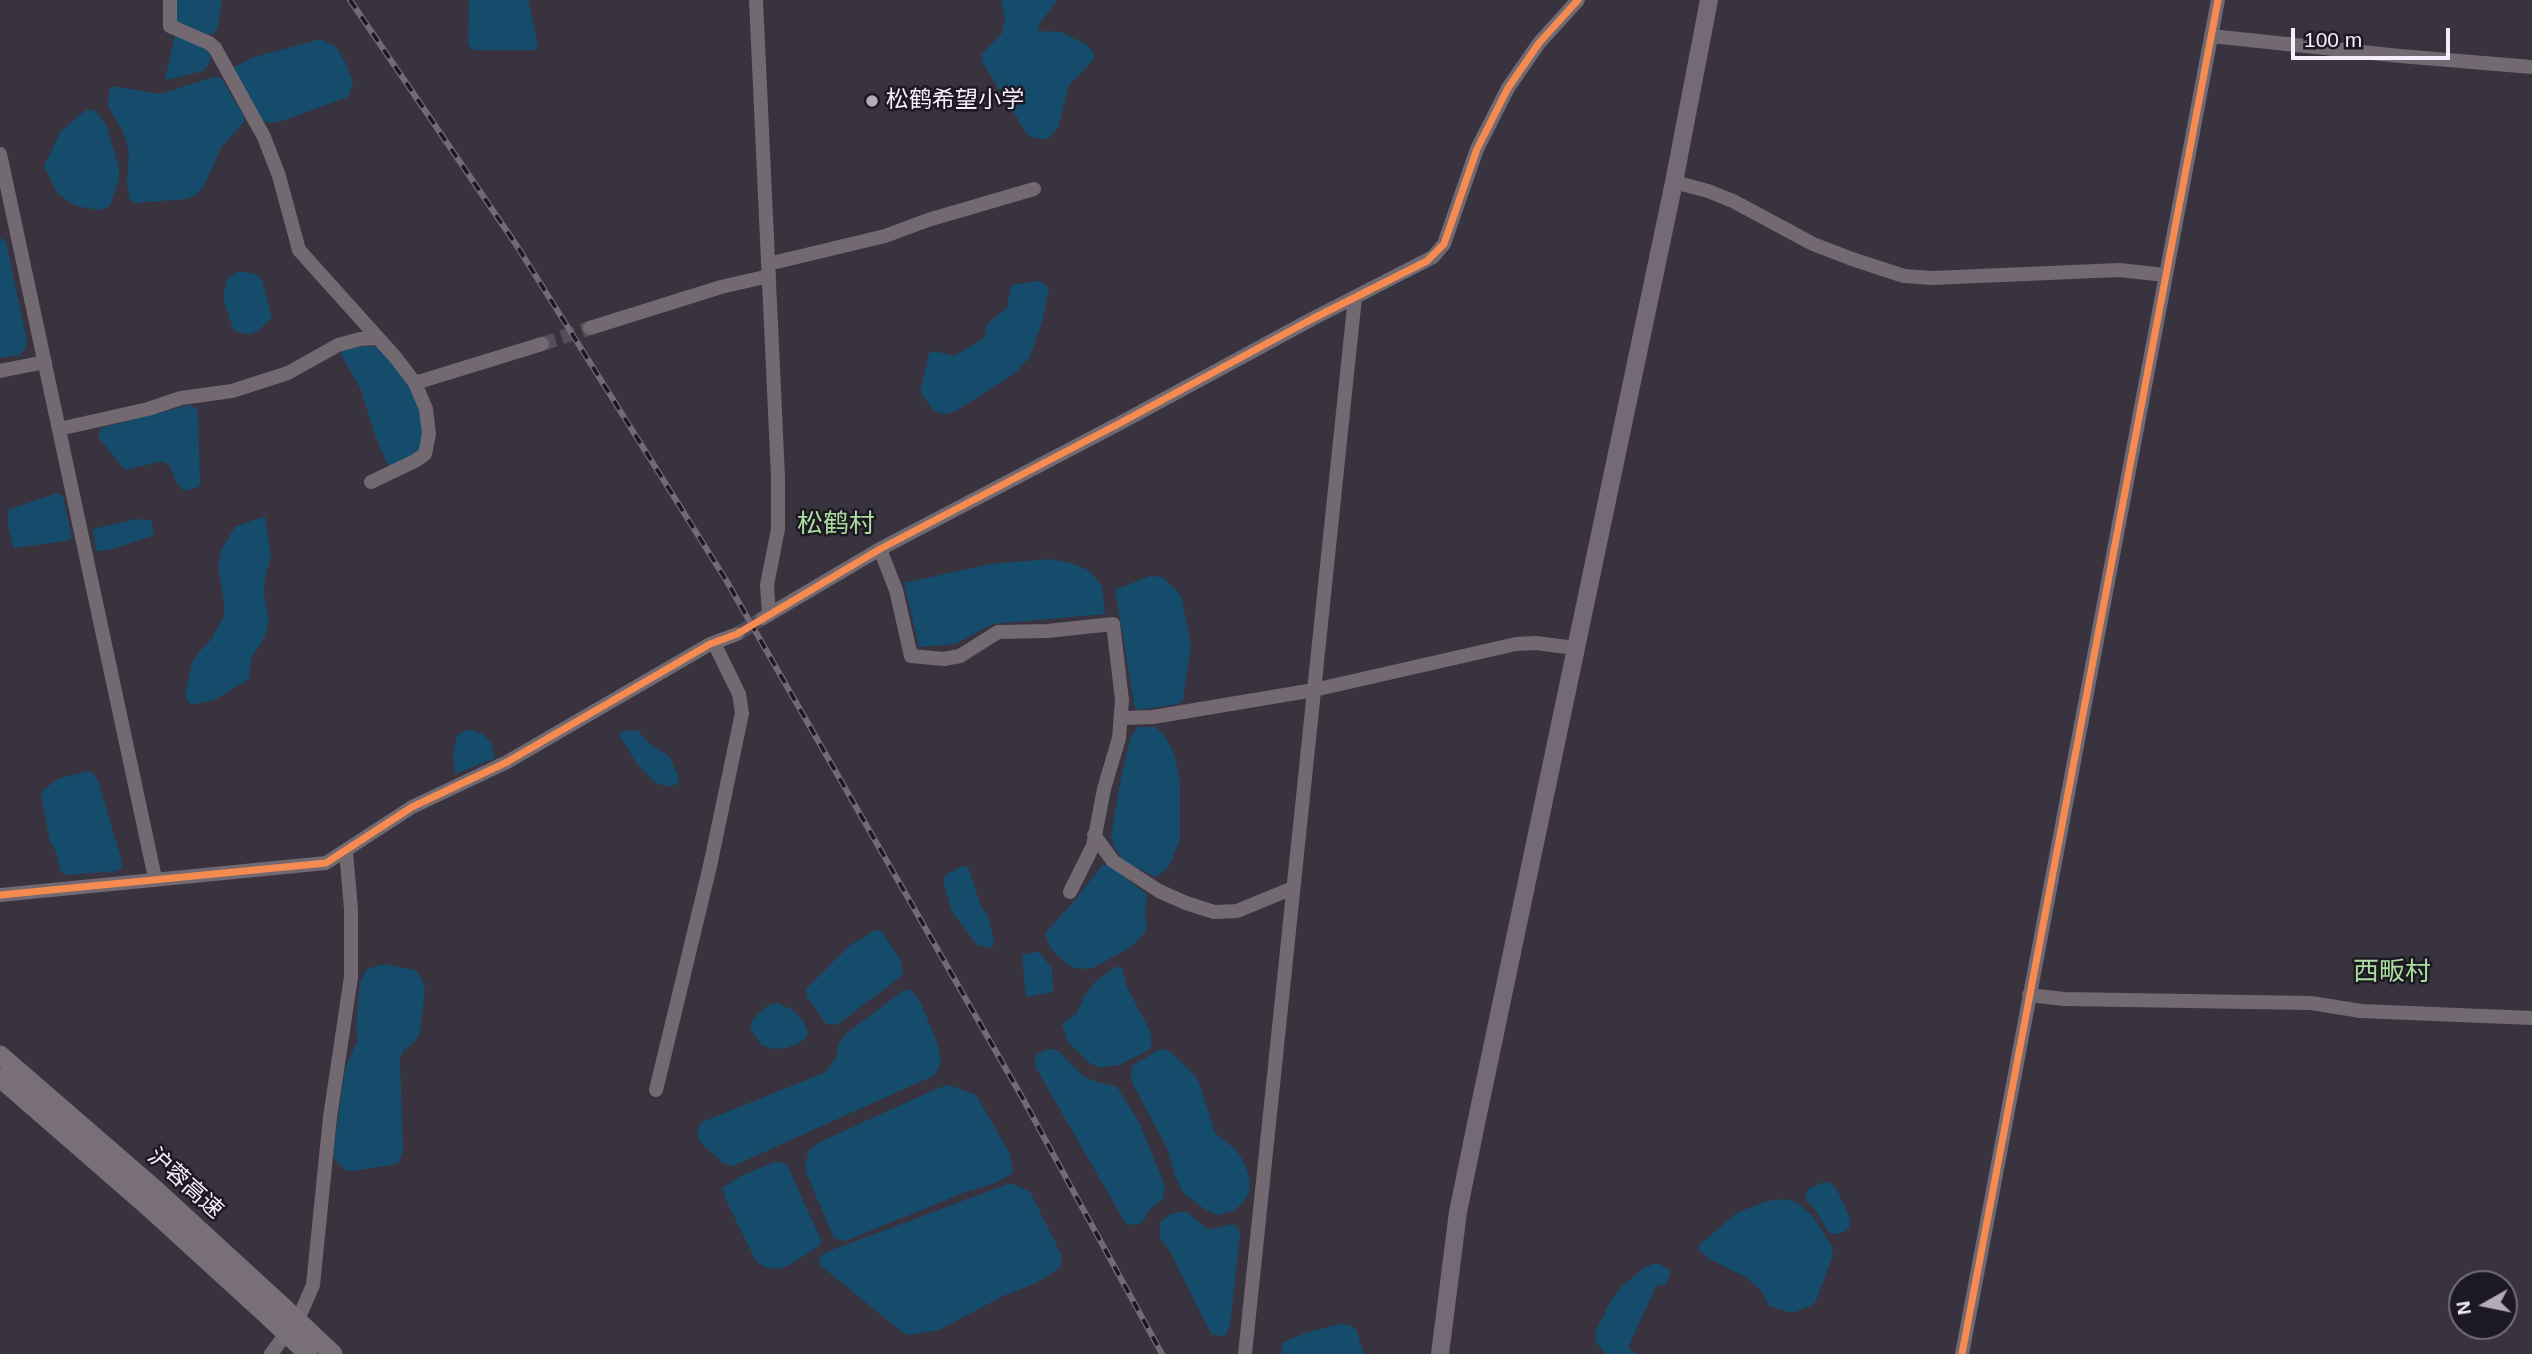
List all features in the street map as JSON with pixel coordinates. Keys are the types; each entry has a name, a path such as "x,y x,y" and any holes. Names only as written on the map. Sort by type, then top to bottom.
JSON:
{"highway":[{"name":"沪蓉高速","path":"0,1055 157,1191 276,1311 308,1354"},
{"name":"沪蓉高速","path":"0,1078 155,1213 333,1354"}],"main road":[{"path":"1440,1354 1458,1212 1710,0"}],"street":[{"path":"170,0 170,26 215,48 264,137 279,176 299,250 415,383 429,422 425,454 371,482"},
{"path":"756,0 778,477 778,529 767,585 766,617 880,549 1427,261 1439,251 1447,236 1477,149 1508,88 1539,43 1578,0"},
{"path":"1962,1354 2218,0"},
{"path":"2211,36 2532,67"},
{"path":"0,154 155,878"},
{"path":"1674,182 1733,201 1814,244 1852,260 1904,276 1932,278 2119,271 2165,275"},
{"path":"590,328 885,236 928,219 1034,189"},
{"path":"1245,1354 1355,297"},
{"path":"59,429 148,409 181,398 232,391 288,373 338,345 360,339 378,338"},
{"path":"415,383 542,344"},
{"path":"0,371 45,362"},
{"path":"880,549 896,590 911,656 944,659 960,656 998,632 1047,631 1113,624 1121,685 1119,738 1104,789 1093,846 1070,892"},
{"path":"0,895 326,863 412,807 507,762 714,643 737,634"},
{"path":"656,1090 710,866 742,713 739,694 714,643"},
{"path":"1121,718 1153,717 1314,690 1516,644 1536,643 1575,648"},
{"path":"1094,835 1113,861 1159,891 1214,912 1237,911 1293,888"},
{"path":"271,1354 300,1315 313,1285 330,1117 351,976 351,909 346,852"},
{"path":"2029,995 2064,999 2311,1003 2361,1011 2532,1018"}],"water":[{"path":"175,0 222,0 215,33 206,35 178,24"},
{"path":"469,0 528,0 538,44 536,50 473,50 468,44"},
{"path":"1001,0 1057,0 1039,25 1038,31 1061,32 1093,51 1094,59 1069,85 1058,127 1048,139 1034,138 1027,134 983,63 981,55 1002,33 1005,18"},
{"path":"176,32 207,46 210,63 203,71 167,80 165,78"},
{"path":"317,40 336,47 346,64 353,83 348,97 279,122 269,123 260,119 233,72 235,67 251,58"},
{"path":"214,77 221,78 244,116 244,122 222,146 204,186 197,194 186,199 135,203 130,200 127,185 129,151 123,132 108,106 109,91 112,87 117,87 160,94"},
{"path":"86,110 94,110 106,124 119,168 119,178 111,203 99,210 76,206 57,193 44,166 61,131"},
{"path":"0,237 6,242 27,341 25,349 19,355 0,358"},
{"path":"240,271 255,274 262,280 272,318 250,334 233,329 223,297 228,277"},
{"path":"1038,281 1049,289 1042,323 1029,358 1014,374 954,412 944,414 934,411 920,392 929,353 934,351 954,356 984,338 987,324 1007,308 1011,285"},
{"path":"343,348 379,348 405,379 421,410 424,435 419,449 412,456 389,467 376,438 361,390 341,354"},
{"path":"190,405 197,409 198,413 200,485 196,488 184,491 175,480 170,466 163,461 125,470 98,435 101,428"},
{"path":"57,493 63,496 72,538 14,548 8,528 8,510"},
{"path":"265,516 271,558 265,577 264,594 269,622 264,638 251,659 249,679 214,700 190,705 185,696 192,663 211,640 224,615 218,565 222,548 235,527"},
{"path":"137,519 151,520 154,532 151,536 113,549 96,551 93,529"},
{"path":"1050,559 1071,563 1090,571 1102,586 1105,614 993,624 955,644 919,647 904,583 990,564"},
{"path":"1150,576 1162,577 1181,595 1191,644 1183,700 1178,704 1139,710 1135,708 1115,590"},
{"path":"1137,727 1156,727 1165,736 1175,756 1180,781 1180,840 1168,868 1155,877 1124,861 1114,847 1111,837 1130,739"},
{"path":"469,729 483,734 491,743 495,758 455,774 453,753 457,735"},
{"path":"637,730 650,744 669,756 679,778 677,784 670,787 656,783 637,764 620,734 623,731"},
{"path":"89,771 98,781 122,867 118,871 66,875 61,872 56,852 50,842 41,796 43,790 60,778"},
{"path":"1102,865 1108,865 1147,894 1147,927 1144,934 1129,948 1097,966 1088,969 1076,968 1068,965 1050,948 1045,933"},
{"path":"962,866 968,867 981,907 987,914 994,940 991,948 977,945 952,912 943,880 946,875"},
{"path":"875,930 882,932 901,961 903,975 836,1025 826,1024 807,997 806,989 849,946"},
{"path":"1039,951 1052,969 1053,992 1026,997 1022,955"},
{"path":"385,964 415,970 425,990 420,1032 400,1058 403,1151 399,1162 392,1165 345,1170 334,1159 334,1148 345,1068 358,1040 356,1028 360,983 367,969"},
{"path":"1117,966 1122,968 1126,985 1150,1031 1152,1043 1149,1050 1119,1065 1099,1067 1091,1064 1068,1042 1062,1024 1077,1013 1095,982"},
{"path":"904,990 911,990 920,1001 938,1045 941,1063 935,1075 733,1166 723,1163 700,1142 697,1131 702,1122 826,1072 836,1058 839,1043 848,1032"},
{"path":"777,1003 793,1010 803,1020 808,1033 805,1039 797,1044 772,1049 762,1045 750,1025 767,1006"},
{"path":"1047,1049 1057,1050 1082,1075 1117,1087 1138,1120 1165,1186 1163,1199 1148,1211 1143,1222 1126,1224 1036,1068 1035,1056"},
{"path":"1165,1049 1196,1077 1215,1133 1236,1150 1244,1162 1250,1179 1249,1193 1243,1203 1233,1211 1218,1215 1184,1194 1175,1176 1167,1148 1131,1079 1132,1066 1158,1050"},
{"path":"949,1085 976,1095 1010,1154 1013,1173 995,1183 963,1193 845,1241 834,1238 806,1172 809,1150 818,1143"},
{"path":"774,1162 787,1165 821,1240 819,1246 788,1266 775,1269 756,1261 722,1188 739,1177"},
{"path":"1824,1182 1836,1188 1850,1218 1849,1229 1839,1234 1829,1233 1805,1198 1808,1189"},
{"path":"1011,1183 1030,1192 1061,1254 1061,1267 1036,1283 1003,1296 939,1330 910,1335 903,1333 820,1265 819,1259 824,1253"},
{"path":"1782,1199 1796,1202 1812,1215 1831,1245 1833,1255 1816,1301 1792,1313 1769,1306 1762,1292 1747,1278 1708,1258 1698,1249 1699,1245 1737,1213 1767,1201"},
{"path":"1178,1212 1187,1212 1206,1228 1233,1224 1239,1229 1230,1326 1224,1337 1211,1334 1171,1253 1160,1237 1160,1222"},
{"path":"1660,1264 1671,1271 1665,1286 1657,1284 1628,1348 1637,1354 1605,1354 1596,1342 1595,1333 1611,1300 1621,1287 1644,1268"},
{"path":"1339,1324 1356,1329 1364,1354 1282,1354 1282,1343 1305,1333"}],"tunnel":[{"path":"542,344 590,328"},
{"path":"737,634 763,618"}],"railway":[{"path":"350,0 517,246 726,580 1022,1097 1162,1354"}],"cycle path":[{"path":"0,895 326,863 412,807 507,762 710,644 737,634 880,549 1312,319 1427,261 1444,244 1477,149 1508,88 1539,43 1578,0"},
{"path":"1962,1354 2218,0"}],"place":[{"name":"松鹤希望小学","path":"872,101"}],"district":[{"name":"松鹤村","path":"836,525"},
{"name":"西畈村","path":"2392,973"}]}
